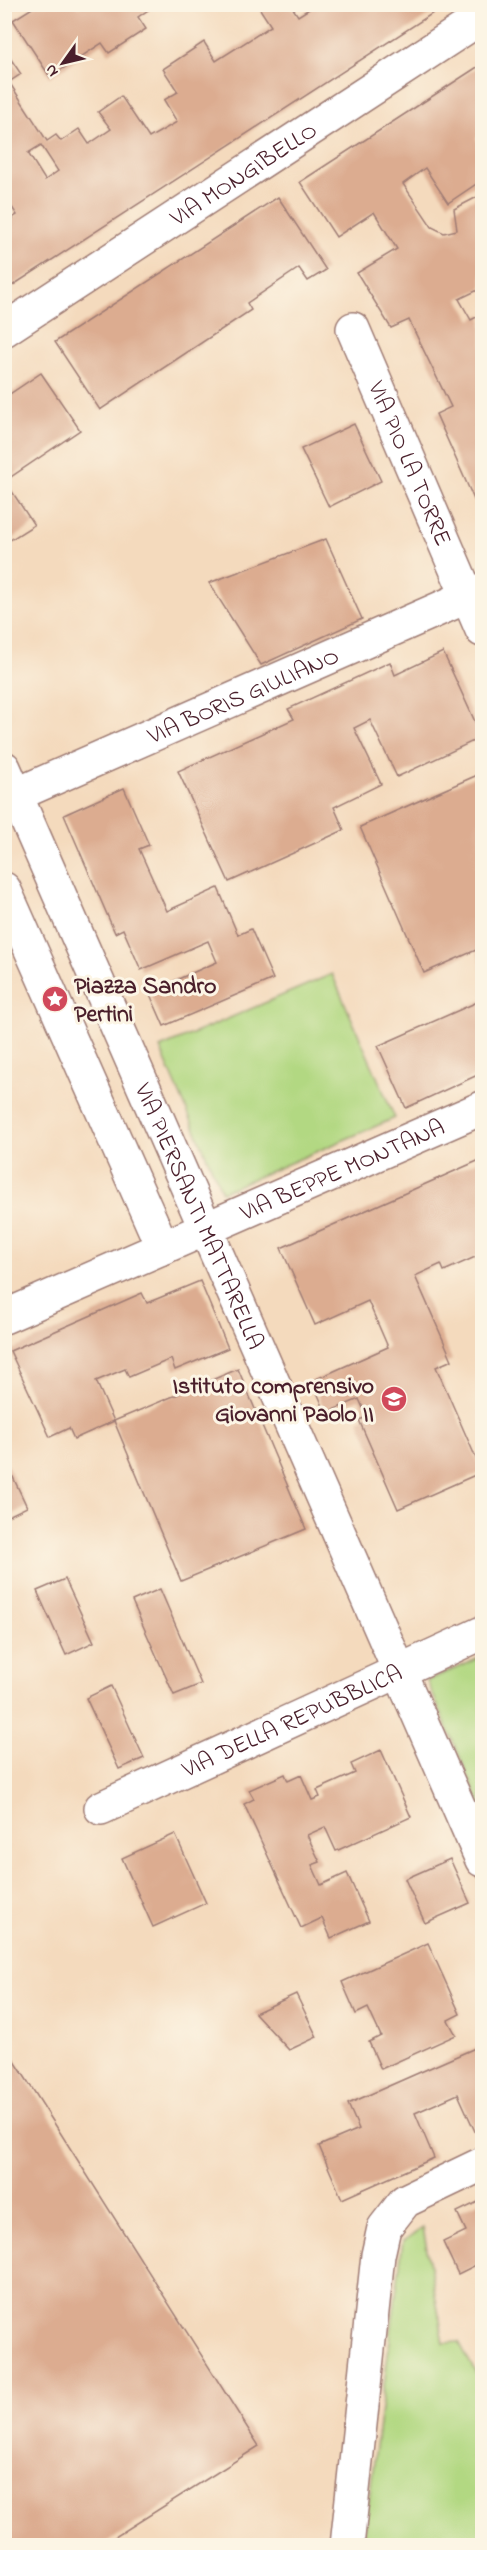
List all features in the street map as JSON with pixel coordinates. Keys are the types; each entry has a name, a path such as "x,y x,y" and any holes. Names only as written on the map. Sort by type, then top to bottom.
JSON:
{"street":[{"name":"VIA MONGIBELLO","path":"4,330 483,17"},
{"name":"VIA PIO LA TORRE","path":"352,329 475,593 483,630"},
{"name":"VIA BORIS GIULIANO","path":"8,788 475,593"},
{"name":"VIA PIERSANTI MATTARELLA","path":"8,788 483,1860"},
{"path":"4,889 163,1248"},
{"name":"VIA BEPPE MONTANA","path":"4,1317 483,1108"},
{"name":"VIA DELLA REPUBBLICA","path":"102,1808 483,1632"},
{"path":"347,2546 378,2255 384,2228 405,2201 483,2164"}],"green space":[{"path":"332,974 395,1118 222,1192 160,1048"},
{"path":"482,1657 482,1808 427,1681"},
{"path":"423,2228 444,2343 459,2342 482,2385 482,2545 363,2546 403,2241"}],"building":[{"path":"83,4 157,4 138,17 146,29 109,53 102,43 50,77 13,20 37,5 76,5 78,8"},
{"path":"260,4 290,4 298,16 317,4 447,4 4,291 4,223 17,215 4,195 4,49 21,74 9,82 47,141 56,135 61,141 79,129 89,144 111,129 98,112 121,96 149,138 177,122 164,100 178,92 163,69 204,42 216,61 271,26 258,6","holes":["41,145 58,171 45,180 28,153"]},
{"path":"482,64 482,133 476,138 482,148 482,180 448,203 425,168 403,184 432,227 444,233 457,230 454,209 481,195 482,288 459,299 471,320 482,314 482,512 480,513 436,414 451,407 409,320 391,328 357,273 397,249 374,212 336,237 300,182"},
{"path":"278,197 326,270 308,281 299,268 247,303 251,310 100,410 55,342"},
{"path":"41,373 80,430 5,481 34,525 4,544 4,398"},
{"path":"354,424 381,481 329,507 301,449"},
{"path":"326,539 362,619 261,665 209,583"},
{"path":"443,652 482,737 397,777 370,720 354,728 381,784 334,807 344,830 229,882 178,771 294,719 288,709 390,662 395,675"},
{"path":"482,773 482,966 476,950 424,973 360,827"},
{"path":"124,788 149,845 139,849 167,911 218,888 238,935 251,929 273,979 164,1026 149,992 217,962 208,941 141,970 123,929 115,933 64,815"},
{"path":"482,1000 482,1073 406,1108 378,1046"},
{"path":"482,1159 482,1254 444,1271 441,1264 415,1276 452,1360 436,1367 482,1472 398,1509 359,1420 367,1417 359,1399 326,1413 312,1381 388,1347 368,1301 315,1325 281,1248"},
{"path":"200,1281 228,1348 175,1370 171,1359 129,1377 125,1369 96,1381 114,1421 74,1439 69,1428 50,1437 10,1351 142,1293 147,1303"},
{"path":"238,1369 306,1529 181,1581 114,1421"},
{"path":"4,1458 27,1507 4,1518"},
{"path":"65,1579 94,1642 66,1655 37,1591"},
{"path":"160,1589 201,1684 174,1695 132,1601"},
{"path":"111,1686 144,1758 119,1769 86,1698"},
{"path":"381,1750 411,1817 336,1851 325,1827 307,1835 320,1862 312,1865 321,1885 347,1873 369,1921 331,1938 322,1918 301,1928 244,1804 254,1799 249,1790 285,1774 288,1781 301,1775 312,1800 320,1797 317,1790 355,1773 351,1764"},
{"path":"175,1834 206,1903 153,1927 122,1858"},
{"path":"450,1859 470,1903 425,1923 405,1879"},
{"path":"428,1943 460,2014 448,2020 456,2035 381,2069 369,2042 381,2036 368,2008 356,2014 342,1982"},
{"path":"296,1994 317,2037 289,2050 255,2013"},
{"path":"4,2044 259,2446 101,2546 7,2546 4,2541"},
{"path":"482,2045 482,2136 478,2138 458,2094 415,2113 434,2158 342,2199 319,2146 359,2129 348,2104"},
{"path":"482,2200 482,2262 458,2274 443,2242 466,2231 457,2212"}],"place":[{"name":"Piazza Sandro Pertini","path":"55,999"},
{"name":"Istituto comprensivo Giovanni Paolo II","path":"394,1399"}]}
